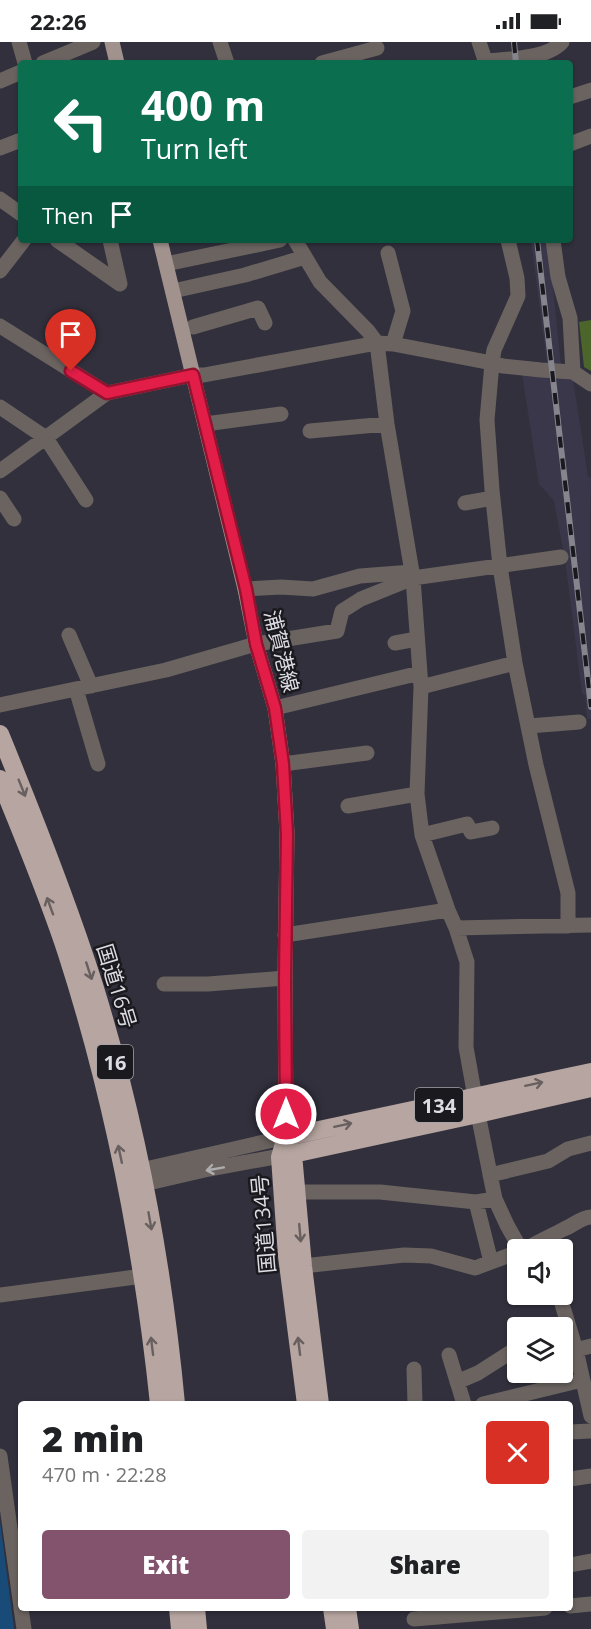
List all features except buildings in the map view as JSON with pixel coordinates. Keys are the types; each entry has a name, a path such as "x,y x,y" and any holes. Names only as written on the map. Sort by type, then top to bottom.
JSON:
{"highway":[{"name":"国道16号","path":"0,734 47,850 85,957 117,1069 137,1178 164,1298 176,1401"},
{"name":"国道16号","path":"0,779 38,872 66,952 97,1058 137,1178 142,1276 159,1401"},
{"name":"国道134号","path":"287,1155 477,1106 591,1072"},
{"name":"国道134号","path":"306,1401 287,1256 286,1137 591,1088"},
{"name":"国道134号","path":"287,1155 296,1192 320,1401"},
{"path":"178,1611 180,1629"},
{"path":"196,1611 198,1629"},
{"path":"332,1611 335,1629"},
{"path":"348,1611 350,1629"}],"main road":[{"path":"112,42 116,60"},
{"name":"浦賀港線","path":"161,243 246,589 256,644 275,708 283,764 287,834 286,1137"}],"street":[{"path":"19,42 24,60"},
{"path":"50,60 93,42"},
{"path":"220,42 226,60"},
{"path":"479,42 485,60"},
{"path":"501,60 549,51 562,42"},
{"path":"333,60 377,48"},
{"path":"0,81 18,73"},
{"path":"573,96 591,90"},
{"path":"573,143 591,136"},
{"path":"0,148 18,141"},
{"path":"0,199 18,211"},
{"path":"0,271 22,243"},
{"path":"61,243 120,284 111,243"},
{"path":"166,264 266,243"},
{"path":"297,243 320,282 368,332 385,344"},
{"path":"509,243 517,278 518,296 494,350 492,363 487,420 493,498 500,566 515,663 536,765 568,893 568,926"},
{"path":"553,243 558,278 570,318 573,372"},
{"path":"388,253 403,311 385,344 387,424 412,575 421,680 417,794 422,835 467,962 466,1047 495,1199 516,1239"},
{"path":"173,291 245,275 304,257"},
{"path":"193,327 258,308 265,323"},
{"path":"0,326 107,393"},
{"path":"0,471 107,393 193,375 385,344 503,366 573,372 591,384"},
{"path":"0,407 46,438 86,500"},
{"path":"205,424 281,414"},
{"path":"310,431 387,424"},
{"path":"0,498 14,519"},
{"path":"465,503 493,498"},
{"path":"246,589 281,587 313,589 360,576 412,575 500,566 561,556"},
{"path":"0,705 185,665 256,644 337,631 342,611 361,599 412,575"},
{"path":"69,635 83,688 98,764"},
{"path":"395,643 417,639"},
{"path":"275,708 515,663"},
{"path":"529,726 579,722"},
{"path":"283,764 366,753"},
{"path":"348,806 417,794"},
{"path":"422,835 467,824 471,832 492,828"},
{"path":"285,934 448,910"},
{"path":"456,928 591,925"},
{"path":"164,984 208,984 285,978"},
{"path":"137,1178 286,1137"},
{"path":"490,1174 549,1161 568,1149 591,1143"},
{"path":"137,1178 209,1169 287,1155"},
{"path":"296,1192 380,1192 476,1202 495,1199"},
{"path":"476,1202 490,1262"},
{"path":"542,1239 583,1218 591,1217"},
{"path":"303,1266 404,1255 431,1256 475,1268 507,1256"},
{"path":"0,1295 142,1276"},
{"path":"564,1305 583,1348 582,1380 591,1416"},
{"path":"457,1382 478,1373 507,1354"},
{"path":"449,1355 463,1401"},
{"path":"414,1369 415,1401"},
{"path":"495,1401 582,1380"},
{"path":"573,1432 591,1431"},
{"path":"0,1456 18,1585"},
{"path":"573,1479 591,1476"},
{"path":"573,1564 591,1561"},
{"path":"573,1606 591,1604"},
{"path":"22,1611 24,1629"},
{"path":"414,1619 509,1611"}],"shaded area":[{"path":"531,243 548,243 561,365 547,364"},
{"path":"522,374 573,379 588,476 591,478 591,719 587,719 585,695 582,694 565,560 554,501 539,484"}],"green space":[{"path":"591,320 591,371 584,367 579,322"}],"water":[{"path":"0,1521 14,1629 0,1629"}],"railway":[{"path":"514,42 516,60"},
{"path":"537,243 591,707"}],"route":[{"path":"71,371 107,393 193,375 246,589 256,644 275,708 283,764 287,834 286,1114"}]}
